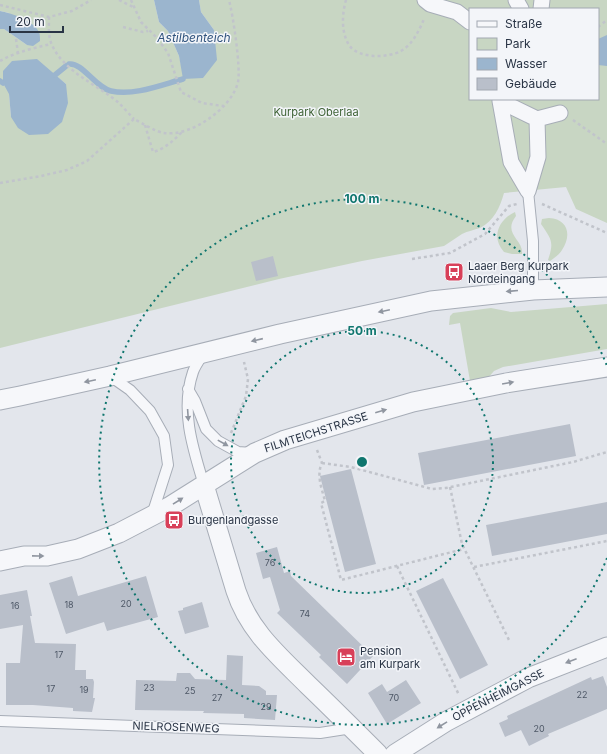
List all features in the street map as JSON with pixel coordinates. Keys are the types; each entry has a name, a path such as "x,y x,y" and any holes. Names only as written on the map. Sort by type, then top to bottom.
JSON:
{"street":[{"path":"427,2 456,12 469,21"},
{"path":"500,100 537,120 560,113"},
{"path":"500,100 511,162 529,196"},
{"path":"529,196 538,157 537,120"},
{"path":"0,400 110,376 280,334 431,301 533,290 607,286"},
{"name":"FILMTEICHSTRASSE","path":"0,561 24,556 47,556 78,549 120,533 152,516 255,453 285,440 322,428 413,402 506,383 607,367"},
{"path":"204,485 241,607 247,618 268,646 378,754"},
{"name":"OPPENHEIMGASSE","path":"395,754 447,721 528,678 607,647"}],"lane":[{"path":"529,196 533,241 533,290"},
{"path":"204,485 191,441 188,410 188,389 194,371 205,352"},
{"path":"110,376 130,390 150,411 164,436 168,465 152,516"},
{"path":"188,389 195,401 206,429 218,440 238,452 255,453"},
{"name":"NIELROSENWEG","path":"0,721 320,733 352,728"}],"path":[{"path":"0,5 49,18 72,12 91,0"},
{"path":"118,0 134,7"},
{"path":"131,0 141,22 168,52 181,92 202,103 223,106"},
{"path":"49,18 51,44 58,56 90,84 119,103 134,119 164,133 188,130 198,125 223,106 232,96 238,82 238,77 235,36 229,0"},
{"path":"346,0 343,23 350,46 362,54 376,56 390,56 402,50 412,41 420,28 427,2"},
{"path":"123,27 143,32 149,31"},
{"path":"16,39 18,53"},
{"path":"0,61 18,53 51,44"},
{"path":"560,113 579,123 607,144"},
{"path":"0,183 67,170 87,160 134,119"},
{"path":"144,124 153,152 160,150 183,131"},
{"path":"412,259 450,253 485,234 509,206 529,196 543,204 607,233"},
{"path":"229,438 246,396 248,380 244,359"},
{"path":"317,449 322,463 319,477 325,502 321,503 340,580 464,548"},
{"path":"322,463 351,467 432,489 450,487 574,462 607,452"},
{"path":"450,487 462,544 509,640"},
{"path":"474,567 607,541"},
{"path":"397,566 460,697"}],"green space":[{"name":"Kurpark Oberlaa","path":"0,0 154,0 159,22 168,31 179,56 184,78 203,78 214,30 201,12 199,0 607,0 607,223 576,209 566,187 504,193 501,203 493,218 489,222 480,228 462,234 444,246 362,261 279,279 0,348 0,29 4,29 27,45 9,13 0,11","holes":["55,75 66,84 11,117 9,94"]},
{"path":"515,212 516,216 512,222 511,228 522,249 522,254 504,252 500,247 497,235 498,230 504,220"},
{"path":"549,218 560,221 564,225 567,234 567,239 562,250 550,261 548,260 551,249 551,241 541,224 542,219"},
{"path":"607,304 607,349 503,367 494,371 487,379 470,381 460,323 449,325 450,316 453,313 491,308 511,312"}],"water":[{"name":"Astilbenteich","path":"154,0 199,0 201,12 214,30 217,60 203,78 183,79 179,56 168,31 159,22"},
{"path":"0,11 16,16 32,24 39,32 40,41 33,46 27,45 4,29 0,29"},
{"path":"607,35 607,66 599,65 599,39"},
{"path":"37,59 66,84 68,103 62,122 48,134 29,135 18,128 11,117 9,94 3,83 3,71 12,61"}],"building":[{"path":"273,256 278,276 256,281 251,262"},
{"path":"570,424 576,456 424,485 418,453"},
{"path":"351,469 376,564 345,572 320,476"},
{"path":"607,502 607,534 492,556 486,525"},
{"path":"277,547 284,573 290,571 291,576 373,656 347,684 319,657 321,655 277,613 280,610 270,577 263,579 256,553"},
{"path":"72,576 78,596 146,576 158,617 107,631 104,622 66,634 49,583"},
{"path":"443,578 488,665 460,679 416,591"},
{"path":"27,590 35,643 76,644 75,670 86,670 86,679 93,679 94,682 93,698 95,698 92,712 73,711 73,708 33,705 6,705 6,663 20,663 23,625 0,629 0,595"},
{"path":"202,602 209,627 185,634 178,611"},
{"path":"227,655 243,656 242,685 259,686 266,691 266,695 277,695 275,720 244,718 244,714 203,713 204,711 135,710 136,680 176,681 177,673 190,673 195,679 226,680"},
{"path":"603,676 607,687 607,709 548,734 549,736 529,746 521,730 505,737 499,723 508,719 507,716 591,677 592,680"},
{"path":"406,680 421,703 387,724 368,693 382,684 387,692"}],"waterway":[{"path":"69,64 74,64 79,67 105,89 111,91 138,91 183,79"},
{"path":"55,75 66,66"}],"place":[{"name":"Laaer Berg Kurpark Nordeingang","path":"454,272"},
{"name":"Burgenlandgasse","path":"174,520"},
{"name":"Pension am Kurpark","path":"346,657"}]}
